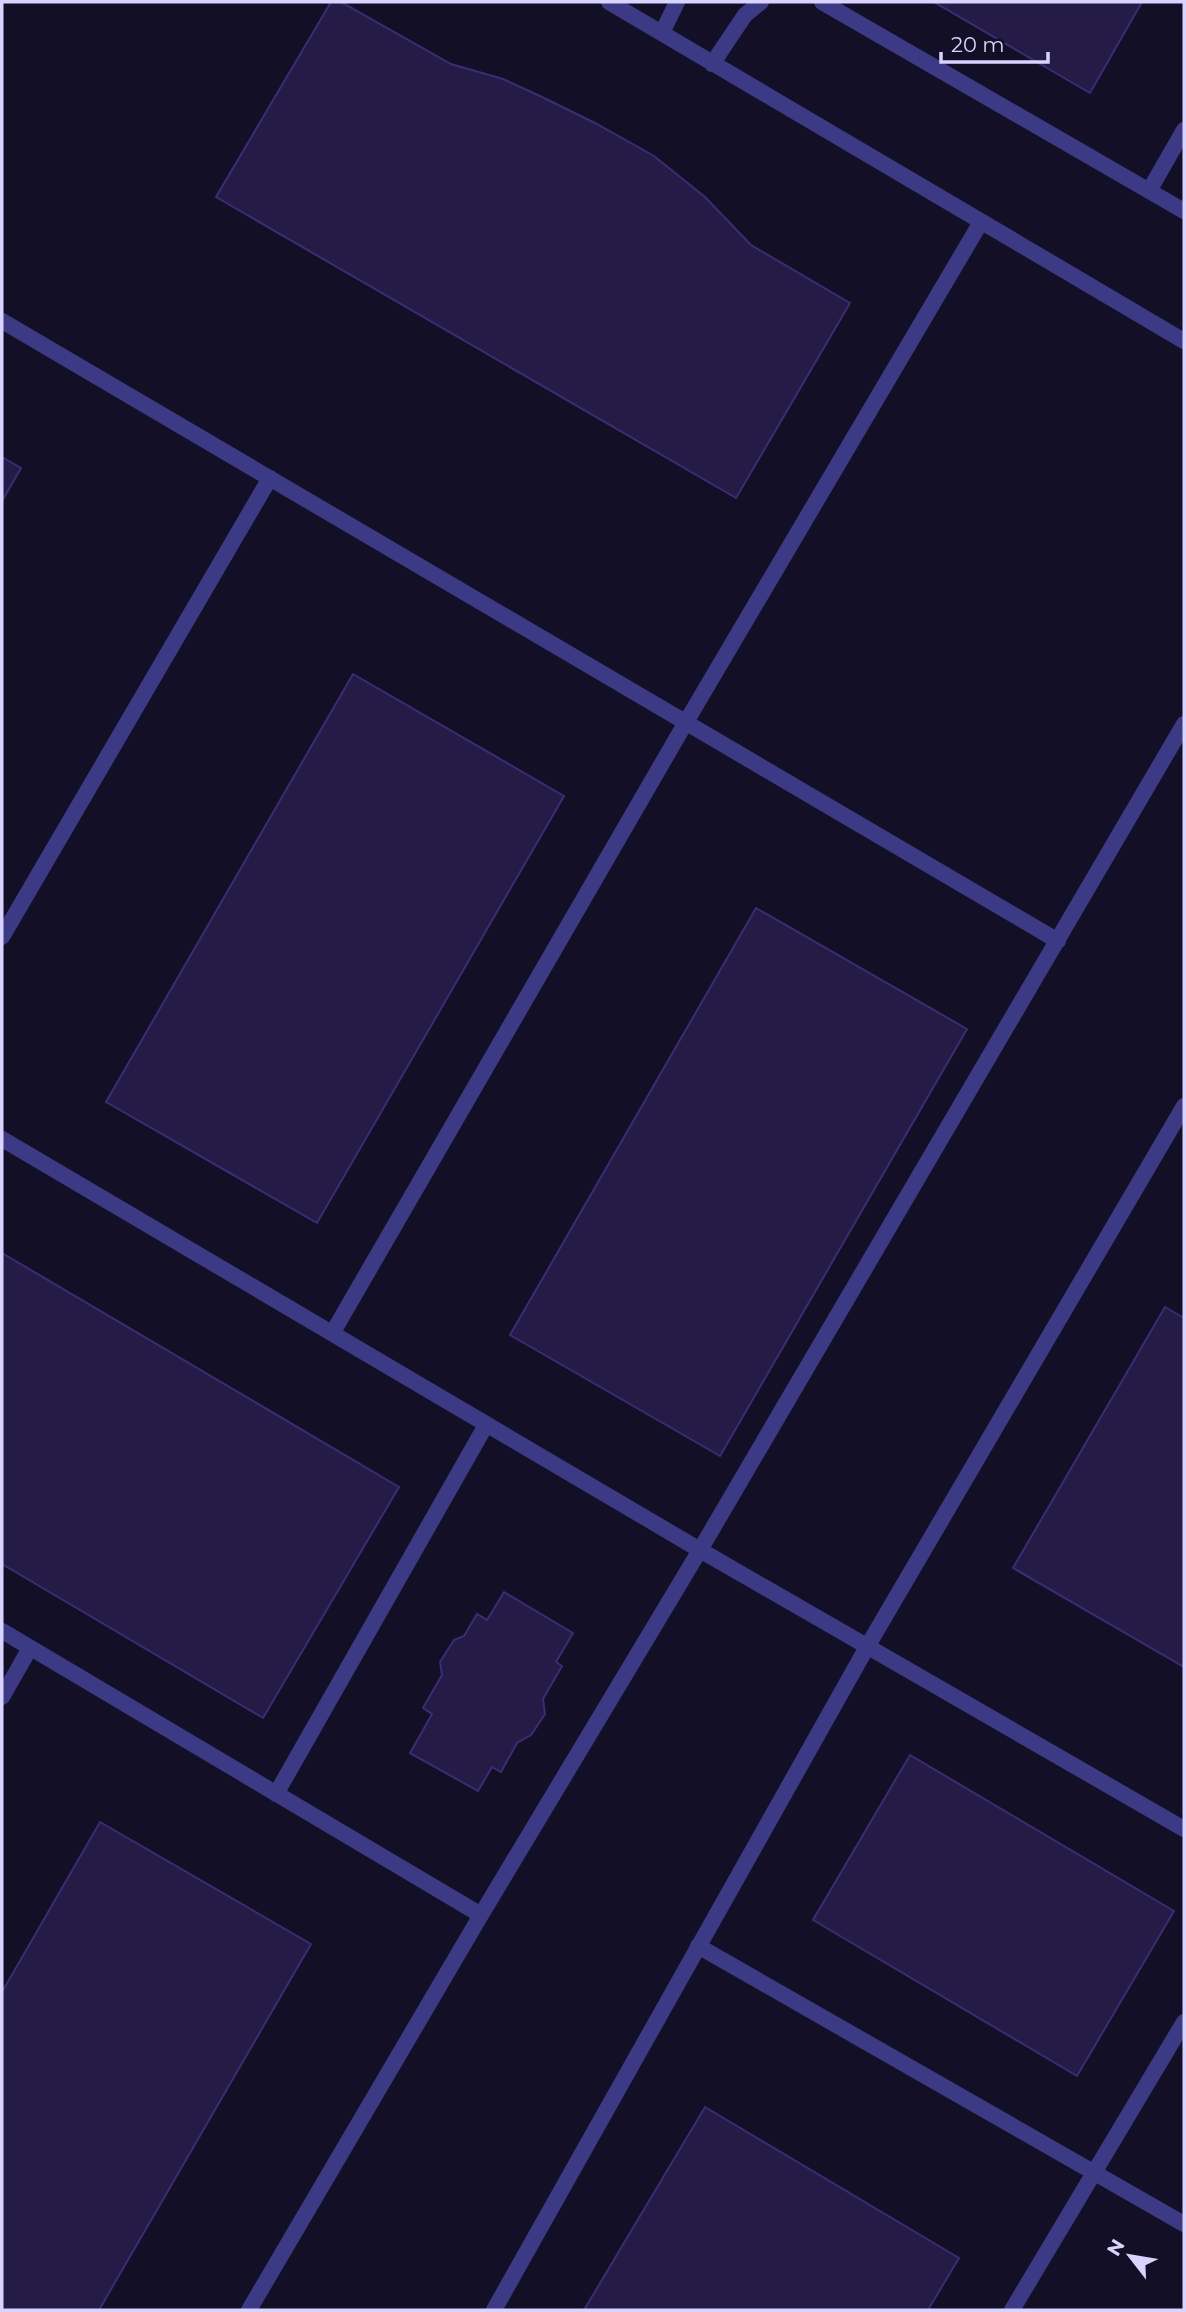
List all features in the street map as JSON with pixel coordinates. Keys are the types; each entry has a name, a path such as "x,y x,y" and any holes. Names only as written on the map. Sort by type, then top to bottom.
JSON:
{"lane":[{"path":"609,2 1184,341"},
{"path":"662,33 677,2"},
{"path":"712,64 745,15 761,2"},
{"path":"822,2 1184,211"},
{"path":"1149,191 1184,130"},
{"path":"333,1332 686,722 981,222"},
{"path":"2,321 1058,941"},
{"path":"2,937 270,478"},
{"path":"249,2310 700,1550 1184,724"},
{"path":"494,2310 867,1647 1184,1106"},
{"path":"2,1139 700,1550 1184,1829"},
{"path":"276,1794 486,1425"},
{"path":"2,1631 481,1915"},
{"path":"2,1697 30,1648"},
{"path":"698,1946 1184,2224"},
{"path":"1012,2310 1184,2022"}],"building":[{"path":"331,2 341,2 451,64 503,79 540,96 654,156 705,197 751,245 850,303 736,498 216,197"},
{"path":"934,2 1142,2 1090,93"},
{"path":"2,457 21,468 2,501"},
{"path":"353,674 564,796 317,1223 106,1102"},
{"path":"756,908 967,1029 720,1456 510,1335"},
{"path":"2,1253 399,1487 263,1718 2,1564"},
{"path":"1165,1307 1184,1318 1184,1667 1013,1568"},
{"path":"504,1592 573,1633 556,1662 562,1666 543,1699 545,1714 531,1735 517,1743 501,1772 492,1767 478,1791 410,1753 432,1714 423,1708 442,1675 440,1662 454,1640 464,1636 477,1614 487,1620"},
{"path":"910,1755 1174,1911 1077,2076 813,1920"},
{"path":"100,1822 311,1944 99,2310 2,2310 2,1992"},
{"path":"705,2107 959,2258 928,2310 584,2310"}]}
